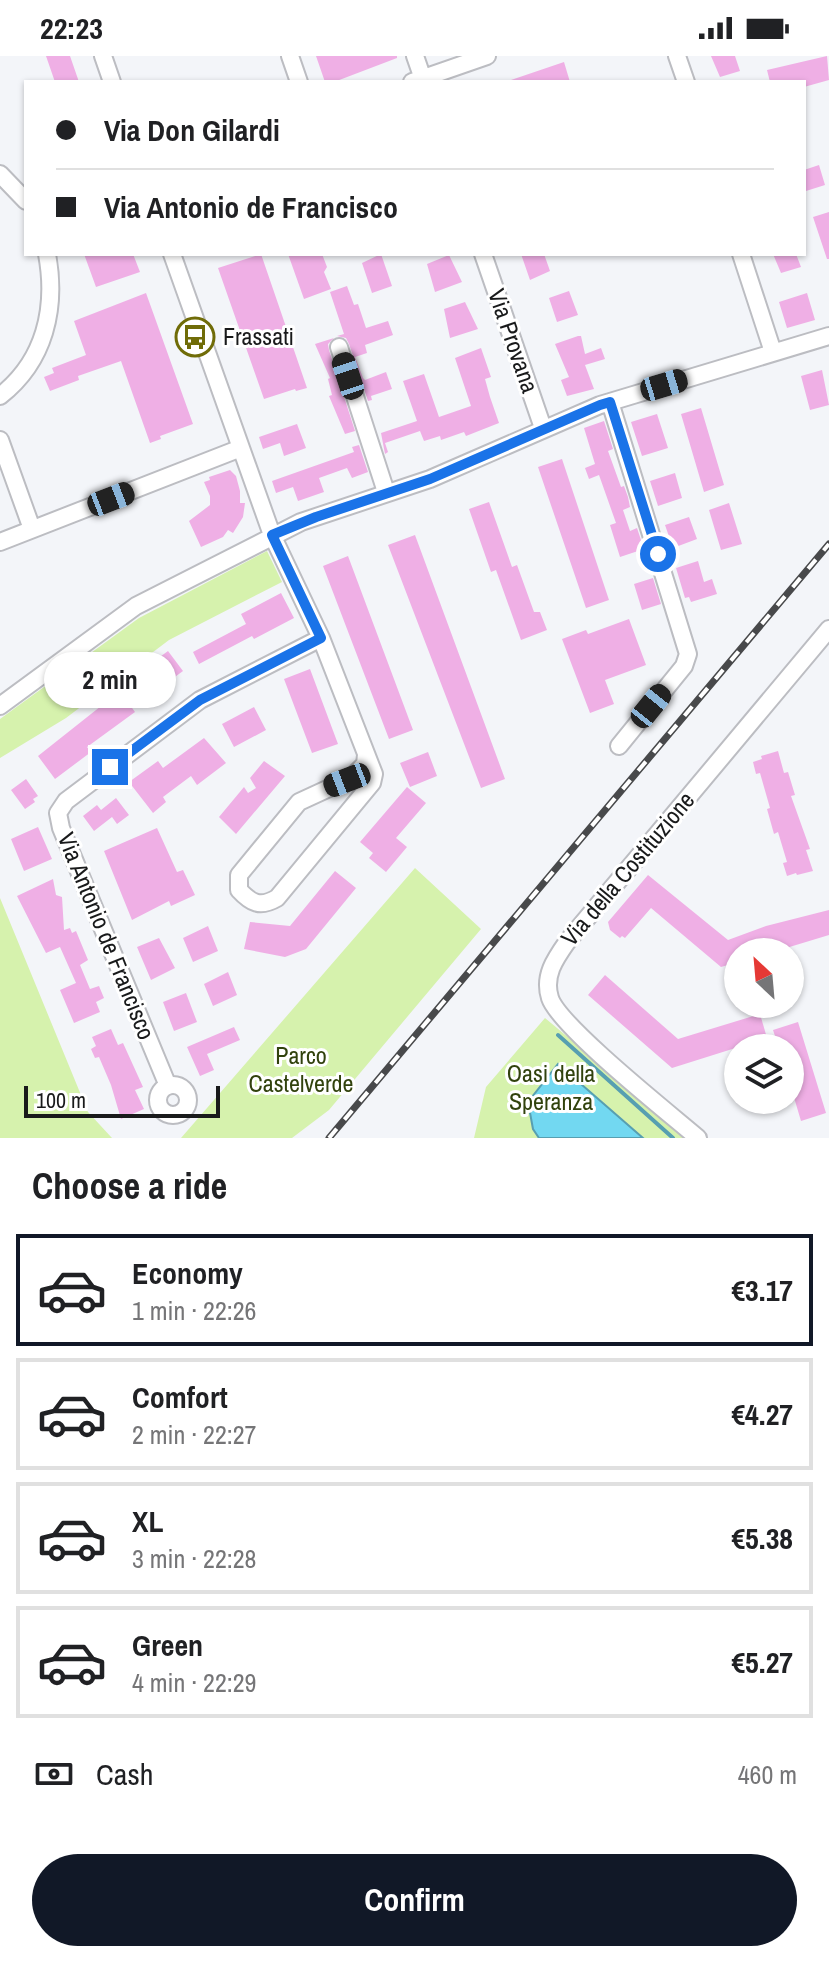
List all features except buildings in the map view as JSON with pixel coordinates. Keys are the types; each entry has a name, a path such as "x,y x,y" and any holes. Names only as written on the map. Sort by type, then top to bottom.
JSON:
{"street":[{"path":"103,56 111,80"},
{"path":"290,56 298,80"},
{"path":"415,56 420,80"},
{"path":"423,80 487,56"},
{"path":"677,56 685,80"},
{"path":"0,174 24,199"},
{"path":"0,396 11,387 39,351 49,318 51,286 47,256"},
{"path":"173,256 272,535 321,638 372,765 372,783 277,898 261,904 251,902 239,890 239,875 299,802 351,778 365,764 366,755"},
{"name":"Via Provana","path":"484,256 543,428"},
{"path":"742,256 773,352"},
{"path":"0,706 136,606 272,535 468,463 543,428 610,402 829,336"},
{"path":"339,347 386,492"},
{"path":"610,402 688,654 684,666 619,746"},
{"path":"0,440 32,529"},
{"path":"0,542 241,448"},
{"name":"Via della Costituzione","path":"698,1138 569,1025 550,999 549,974 567,942 829,629"},
{"name":"Via Antonio de Francisco","path":"168,1086 61,828 58,813 66,801 200,700 321,638"}],"green space":[{"path":"267,551 282,582 169,640 66,718 0,758 0,719 139,618"},
{"name":"Parco Castelverde","path":"415,868 481,929 329,1110 292,1138 181,1138"},
{"path":"0,898 88,1112 112,1138 0,1138"},
{"name":"Oasi della Speranza","path":"545,1018 689,1138 474,1138 486,1087"}],"water":[{"path":"558,1064 643,1138 539,1138 533,1129 528,1102"}],"waterway":[{"path":"558,1035 673,1138"}],"railway":[{"path":"329,1138 829,544"}],"place":[{"name":"Frassati","path":"195,337"}],"route":[{"path":"110,767 200,700 321,638 272,535 301,522 430,479 600,405 610,402 658,554"}]}
